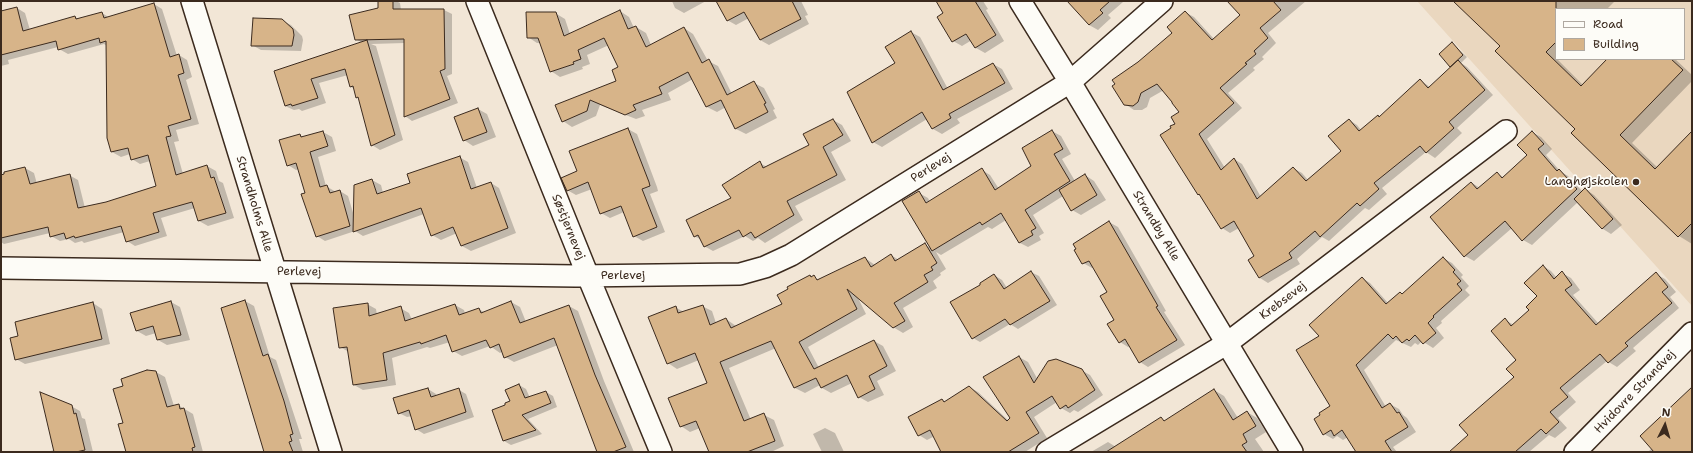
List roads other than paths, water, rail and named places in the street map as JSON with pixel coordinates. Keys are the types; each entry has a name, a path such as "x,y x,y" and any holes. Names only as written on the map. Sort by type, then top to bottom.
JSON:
{"street":[{"name":"Strandholms Alle","path":"192,1 331,452"},
{"name":"Søstjernevej","path":"477,1 661,452"},
{"name":"Strandby Alle","path":"1020,1 1292,452"},
{"name":"Perlevej","path":"1,268 588,276 740,274 765,268 811,242 1070,82 1162,1"},
{"name":"Krebsevej","path":"1047,452 1226,344 1506,131"},
{"name":"Hvidovre Strandvej","path":"1576,452 1692,333"}],"place":[{"name":"Langhøjskolen","path":"1636,182"}]}
